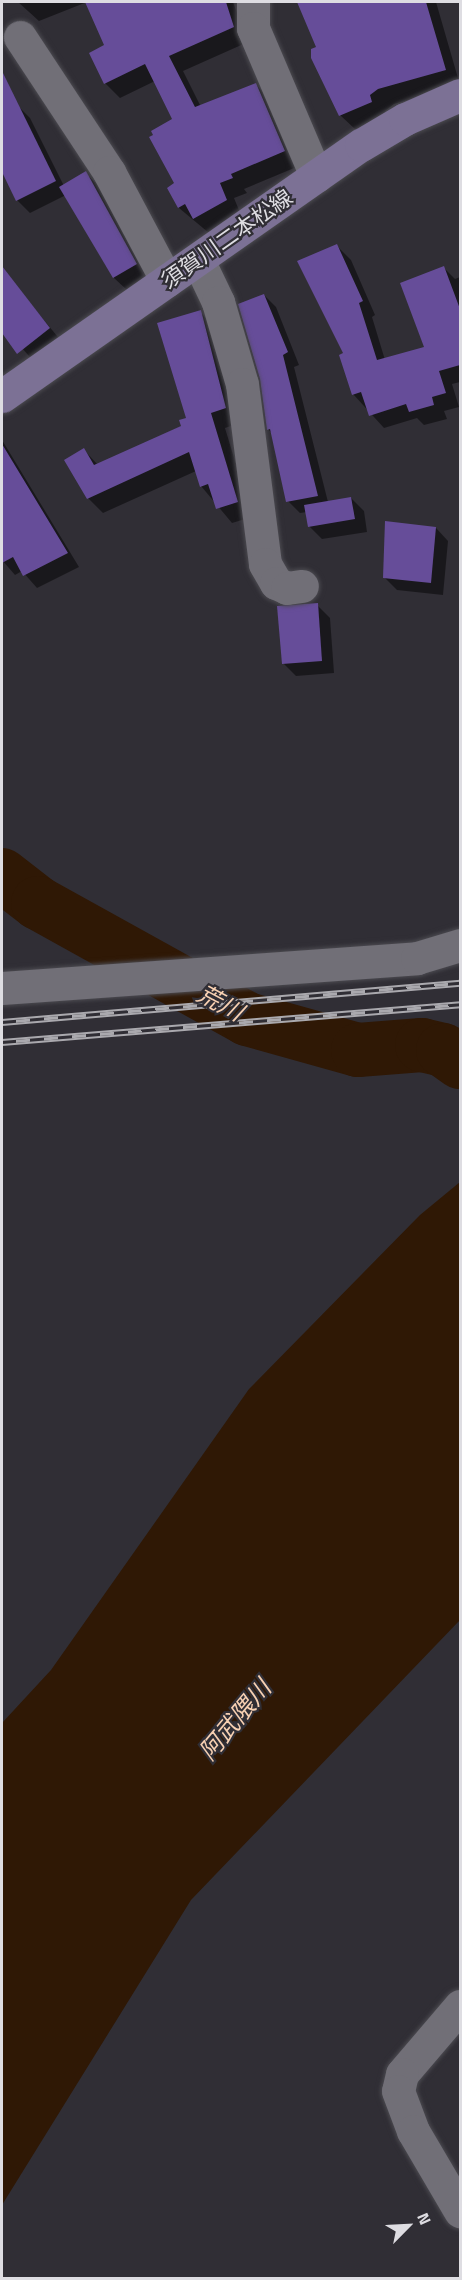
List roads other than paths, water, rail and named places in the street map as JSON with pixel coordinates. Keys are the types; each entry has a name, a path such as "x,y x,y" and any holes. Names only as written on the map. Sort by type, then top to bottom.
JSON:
{"main road":[{"name":"須賀川二本松線","path":"2,396 316,176 405,118 460,95"}],"street":[{"path":"253,2 254,28 316,176"},
{"path":"20,38 108,172 167,281"},
{"path":"198,260 218,302 242,384 265,564 276,583 287,588 302,586"},
{"path":"2,988 417,958 460,945"},
{"path":"460,2006 402,2074 398,2091 413,2131 460,2211"}],"water":[{"name":"阿武隈川","path":"460,1182 460,1620 191,1900 2,2205 2,1723 51,1670 249,1389 420,1215"}],"waterway":[{"name":"荒川","path":"2,875 38,903 247,1019 358,1050 422,1045 443,1050 460,1062"}],"railway":[{"path":"2,1022 460,983"},
{"path":"2,1042 460,1004"}]}
